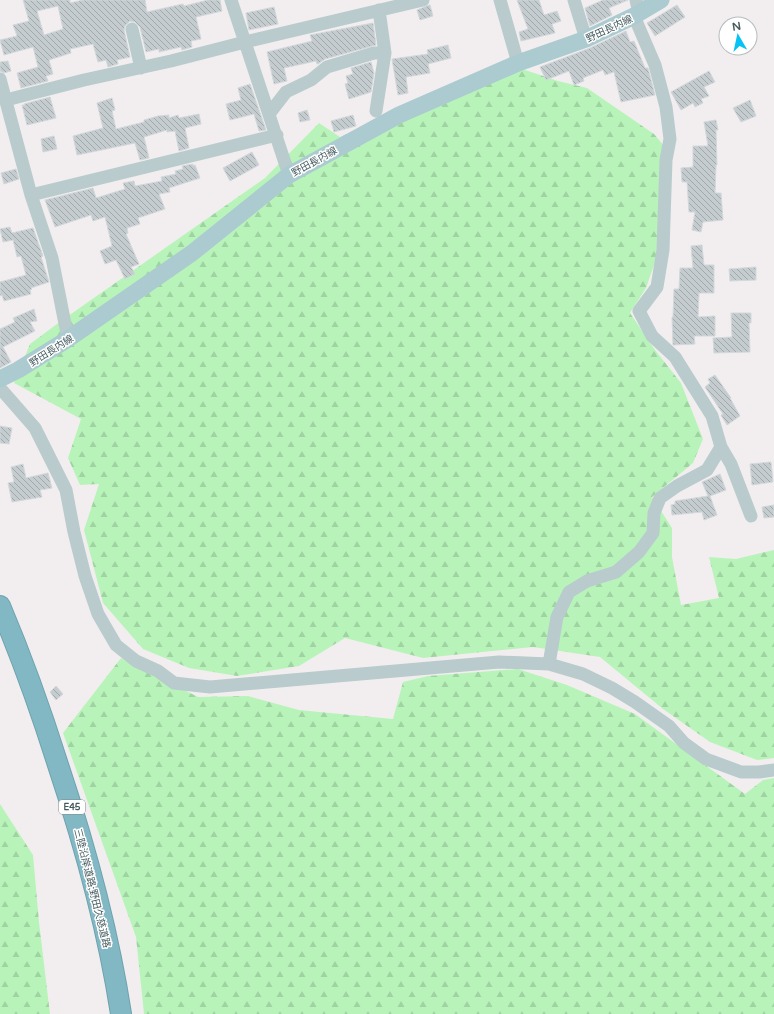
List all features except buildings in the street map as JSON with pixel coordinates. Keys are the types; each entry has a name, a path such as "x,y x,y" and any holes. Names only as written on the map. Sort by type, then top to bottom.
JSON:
{"highway":[{"name":"三陸沿岸道路;野田久慈道路","path":"0,606 42,714 72,806 98,898 121,1014"},
{"name":"三陸沿岸道路;野田久慈道路","path":"0,638 30,721 62,818 89,914 110,1014"}],"main road":[{"name":"野田長内線","path":"0,379 18,370 68,339 192,253 289,175 399,115 518,63 586,39 636,10 661,0"}],"street":[{"path":"231,0 289,175"},
{"path":"6,100 423,0"},
{"path":"500,0 518,63"},
{"path":"574,0 586,39"},
{"path":"376,111 385,52 379,10"},
{"path":"636,10 655,65 666,107 670,138 666,160 663,250 657,287 639,311 652,336 676,357 712,416 721,446 731,464 751,516"},
{"path":"132,28 141,68"},
{"path":"270,114 286,92 311,80 328,67 374,53 385,52"},
{"path":"0,79 30,194 52,258 68,339"},
{"path":"30,194 277,135"},
{"path":"0,388 36,428 66,490 74,532 85,576 98,614 116,645 136,661 158,671 174,683 210,686 499,662 549,664 583,674 612,688 669,726 684,743 706,759 741,772 774,770"},
{"path":"549,664 557,617 569,592 587,581 616,572 639,552 652,533 654,513 660,498 677,486 706,470 721,446"}],"green space":[{"path":"507,64 558,81 587,88 654,134 670,153 668,225 646,288 630,313 655,350 681,383 703,439 693,463 652,497 672,528 672,557 681,605 719,598 709,557 736,559 774,550 774,758 757,760 710,742 663,709 600,657 533,647 423,658 345,638 299,666 237,676 189,668 143,649 103,603 84,530 99,484 80,485 68,458 81,419 14,383 30,344 265,178 319,123 340,137"},
{"path":"121,658 198,697 248,696 299,710 393,719 403,682 428,676 518,669 567,685 635,714 745,794 763,780 774,778 774,1014 144,1014 136,937 63,733"},
{"path":"0,804 33,855 50,1014 0,1014"}]}
